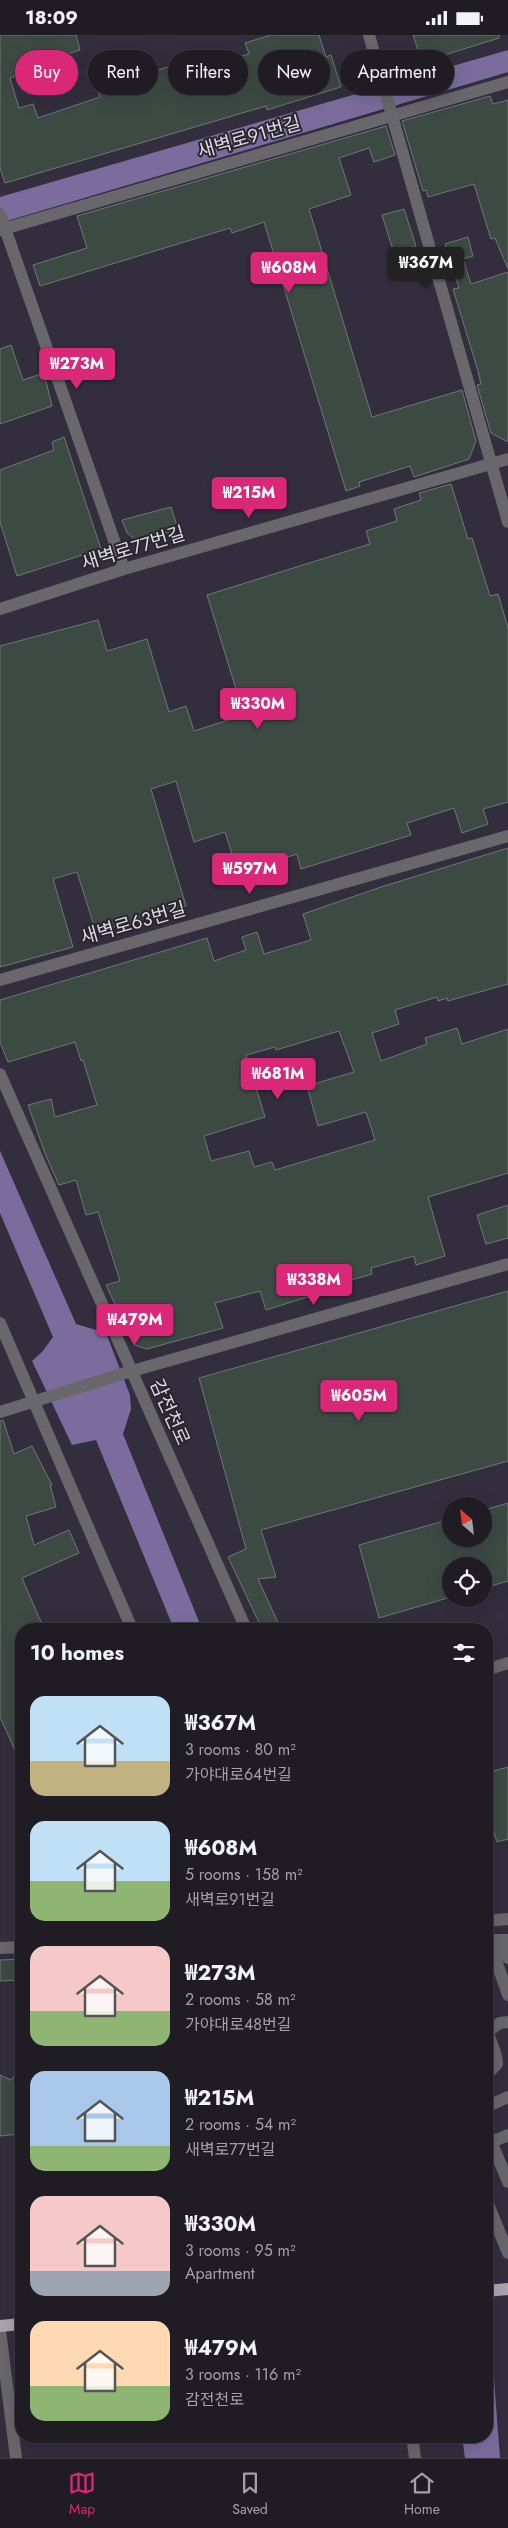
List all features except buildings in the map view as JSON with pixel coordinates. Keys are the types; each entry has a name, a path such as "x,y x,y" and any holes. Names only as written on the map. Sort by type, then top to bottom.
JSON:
{"main road":[{"path":"493,2290 508,2289"},
{"path":"0,2326 15,2325"}],"street":[{"path":"369,35 508,523"},
{"name":"새벽로91번길","path":"4,228 391,113 508,82"},
{"path":"0,214 124,569"},
{"name":"새벽로77번길","path":"0,609 124,569 508,459"},
{"name":"새벽로63번길","path":"0,981 508,836"},
{"name":"감전천로","path":"0,1074 129,1373 243,1623"},
{"path":"0,1412 129,1373 508,1265"},
{"path":"0,1323 38,1401 130,1623"},
{"path":"493,1668 508,1663"},
{"path":"493,1920 508,1919"},
{"path":"496,1940 497,1959 508,1995"},
{"path":"0,1948 15,1947"},
{"path":"493,2028 500,2023 508,2022"},
{"path":"493,2046 497,2052 497,2064 493,2068"},
{"path":"493,2104 508,2097"},
{"path":"493,2142 508,2135"},
{"path":"493,2144 508,2182"},
{"path":"493,2216 508,2253"},
{"path":"0,2330 16,2458"},
{"path":"413,2443 415,2458"}],"shaded area":[{"path":"0,35 508,35 508,2458 0,2458"},
{"path":"508,50 508,72 454,88 454,66"},
{"path":"352,95 431,95 0,223 0,197"},
{"path":"0,1151 76,1324 106,1333 130,1395 131,1409 123,1434 200,1623 172,1623 96,1440 72,1445 32,1361 42,1352 53,1337 0,1213"},
{"path":"493,2366 500,2458 465,2458 463,2443 493,2443"}]}
